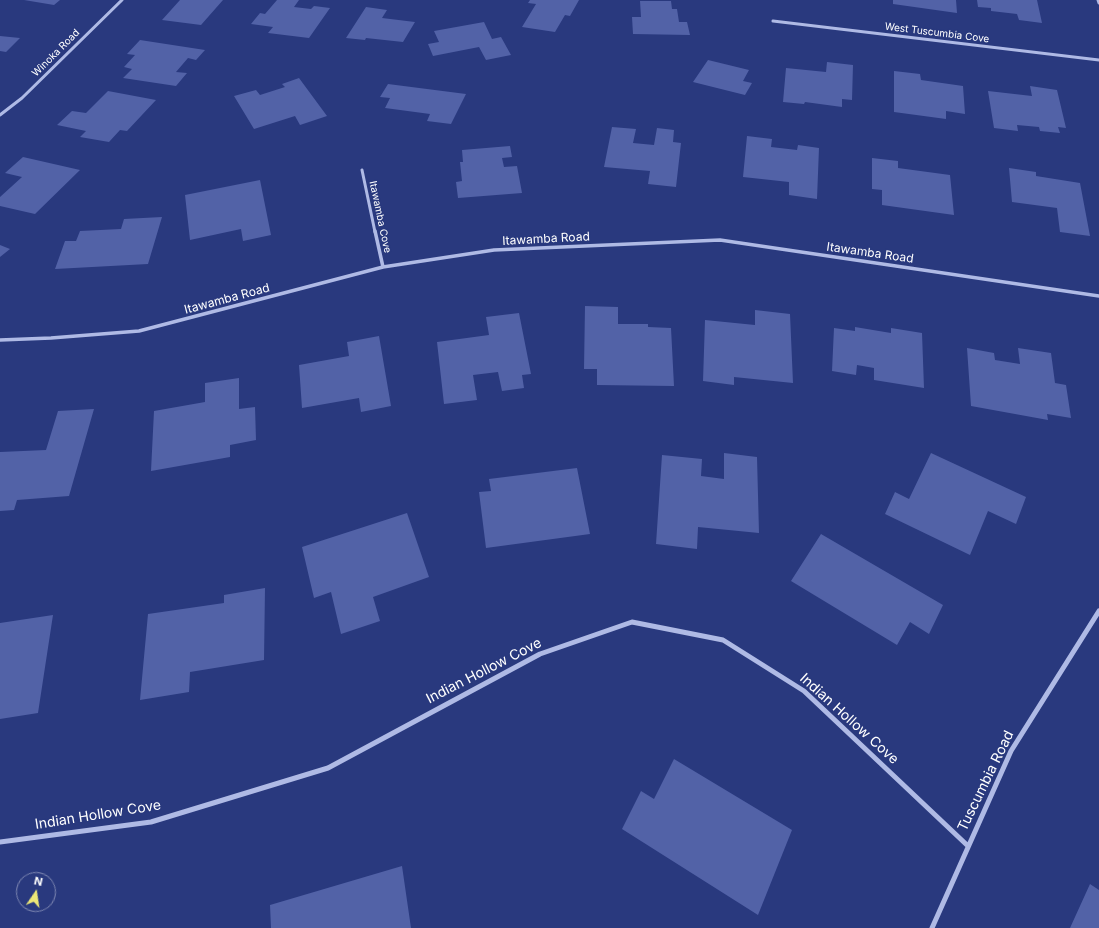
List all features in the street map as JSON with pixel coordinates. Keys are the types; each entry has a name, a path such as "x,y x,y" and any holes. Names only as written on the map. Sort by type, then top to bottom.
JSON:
{"street":[{"name":"Winoka Road","path":"0,116 22,98 122,0"},
{"name":"West Tuscumbia Cove","path":"773,21 1099,60"},
{"name":"Itawamba Cove","path":"362,170 383,267"},
{"name":"Itawamba Road","path":"0,340 51,338 139,331 383,267 494,250 720,240 1099,296"},
{"name":"Tuscumbia Road","path":"932,928 1011,751 1099,610"},
{"name":"Indian Hollow Cove","path":"0,842 151,822 328,768 540,654 632,622 723,640 804,691 968,846"}],"building":[{"path":"24,0 60,0 54,5"},
{"path":"180,0 223,0 201,25 162,20"},
{"path":"277,0 299,0 294,7 311,9 314,6 330,8 309,38 268,33 273,27 251,24 260,13 265,14"},
{"path":"530,0 579,0 570,16 565,15 555,32 522,27 536,4 528,3"},
{"path":"893,0 956,0 957,13 893,4"},
{"path":"977,0 1037,0 1042,23 1019,20 1017,14 991,11 991,8 978,7"},
{"path":"640,1 671,1 672,9 677,9 679,22 687,22 690,35 633,34 632,17 641,17"},
{"path":"366,7 387,10 382,18 415,22 403,42 366,38 365,40 346,38"},
{"path":"484,22 492,39 501,37 511,55 486,60 479,47 433,56 428,44 439,42 434,31"},
{"path":"0,36 20,38 6,52 0,51"},
{"path":"140,40 205,50 196,60 188,58 176,72 187,73 176,86 123,78 132,69 124,67 135,55 127,54"},
{"path":"708,60 749,70 743,81 752,83 745,95 693,82"},
{"path":"827,62 853,65 852,100 842,99 842,107 805,102 804,104 783,102 786,68 826,72"},
{"path":"894,71 920,74 921,80 963,86 965,114 946,111 946,119 894,112"},
{"path":"299,78 327,116 300,125 295,116 254,129 234,96 256,90 260,95 285,87 282,84"},
{"path":"388,84 466,94 451,124 427,121 430,114 385,108 390,98 380,97"},
{"path":"1030,86 1057,90 1066,128 1058,127 1060,133 1040,131 1039,127 1017,125 1018,131 994,128 988,91 1032,96"},
{"path":"108,91 156,100 127,131 120,130 109,142 80,137 86,131 57,125 72,111 86,113"},
{"path":"612,127 636,129 633,143 654,145 657,128 674,130 673,142 681,143 676,187 648,184 650,171 604,167"},
{"path":"747,136 772,139 771,147 797,150 798,145 819,148 817,199 789,195 789,182 743,177"},
{"path":"510,146 512,157 502,158 504,167 517,166 522,193 458,198 456,182 462,181 460,162 463,162 462,150"},
{"path":"23,157 80,170 35,214 0,206 0,197 22,177 5,173"},
{"path":"872,158 898,161 898,168 950,175 954,215 882,205 882,190 872,189"},
{"path":"1009,168 1036,172 1036,176 1080,183 1090,236 1060,232 1057,208 1012,202"},
{"path":"260,180 271,235 243,241 241,229 190,240 185,195"},
{"path":"162,217 148,264 55,269 65,241 76,241 80,231 121,229 124,219"},
{"path":"0,245 10,249 0,257"},
{"path":"585,306 618,307 618,324 648,324 648,327 671,328 674,386 597,385 597,369 584,369"},
{"path":"755,310 790,314 793,383 734,377 734,385 703,381 705,320 755,325"},
{"path":"519,313 531,374 522,375 524,388 502,391 498,372 473,375 477,400 444,404 437,342 489,335 486,317"},
{"path":"855,327 891,333 891,328 922,333 924,388 874,380 874,368 857,365 856,375 832,371 834,328 855,331"},
{"path":"379,336 391,406 361,412 359,398 302,408 299,365 349,356 347,342"},
{"path":"967,348 994,353 995,360 1020,364 1018,348 1051,353 1055,383 1066,385 1071,418 1047,414 1048,420 971,406"},
{"path":"239,378 239,409 255,407 256,440 230,445 230,457 151,471 154,411 205,402 205,383"},
{"path":"94,409 69,496 17,500 14,510 0,511 0,452 46,450 58,411"},
{"path":"724,453 757,457 759,533 698,527 697,549 656,544 662,455 702,459 701,476 724,479"},
{"path":"931,453 1026,497 1016,524 988,511 970,555 885,514 895,492 909,499"},
{"path":"577,468 590,534 486,548 479,492 491,491 489,479"},
{"path":"407,513 429,577 373,597 380,621 341,634 331,592 314,598 302,547"},
{"path":"821,534 943,605 929,634 910,622 897,645 791,581"},
{"path":"265,588 264,660 190,672 189,692 140,700 148,614 224,603 224,595"},
{"path":"53,615 38,713 0,719 0,623"},
{"path":"674,759 792,830 758,915 622,829 641,791 654,799"},
{"path":"402,866 411,928 271,928 270,905"},
{"path":"1090,884 1099,890 1099,928 1070,928"}]}
